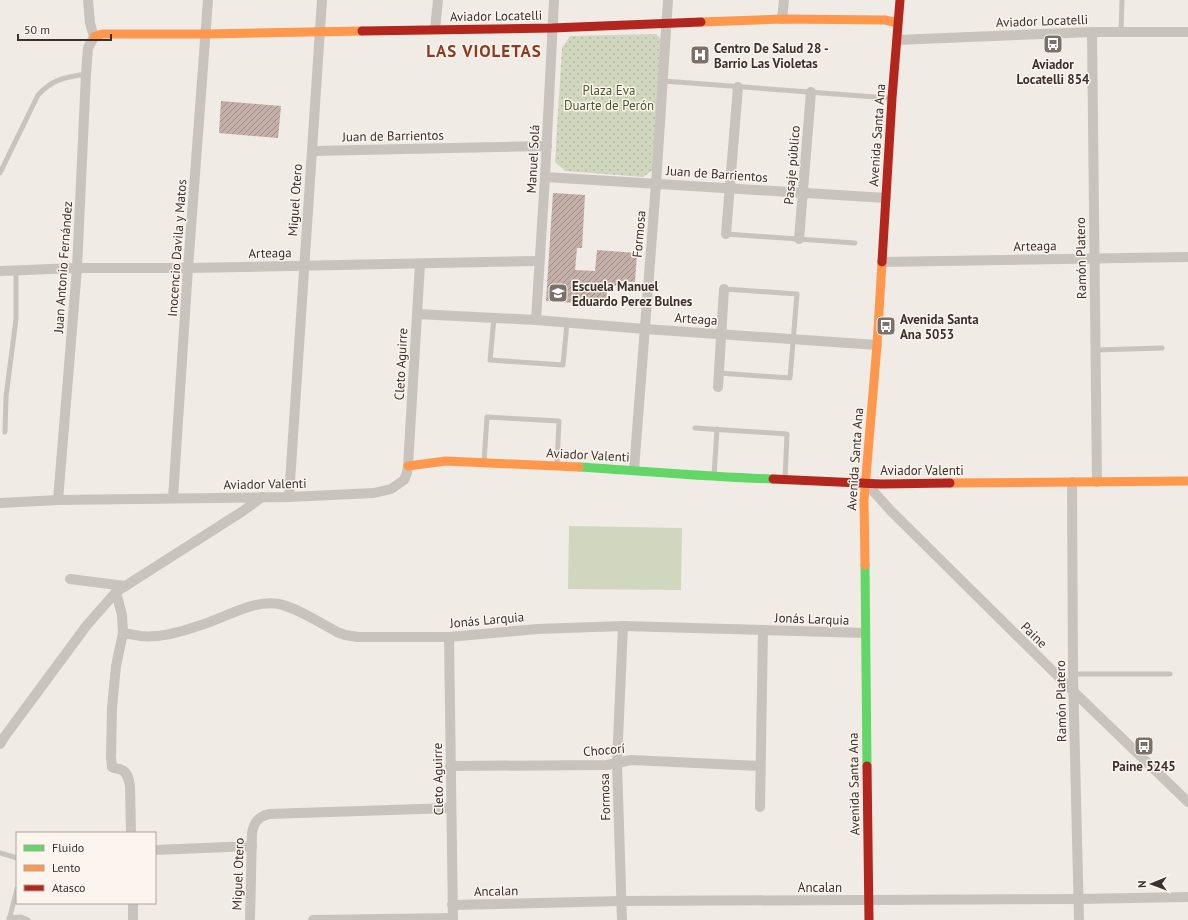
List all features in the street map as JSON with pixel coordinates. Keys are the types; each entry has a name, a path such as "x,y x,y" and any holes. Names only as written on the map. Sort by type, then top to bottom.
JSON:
{"street":[{"path":"88,0 90,23 94,37"},
{"name":"Inocencio Davila y Matos","path":"173,498 208,0"},
{"name":"Miguel Otero","path":"289,497 322,0"},
{"path":"435,29 438,0"},
{"name":"Manuel Solá","path":"536,320 546,177 554,0"},
{"name":"Formosa","path":"634,470 656,184 668,0"},
{"path":"782,19 784,0"},
{"name":"Avenida Santa Ana","path":"869,920 864,500 877,345 892,98 900,0"},
{"name":"Aviador Locatelli","path":"94,37 102,34 206,34 552,28 782,19 885,20 898,23"},
{"name":"Aviador Locatelli","path":"897,40 1092,32 1188,32"},
{"name":"Ramón Platero","path":"1092,32 1094,350 1097,482"},
{"name":"Juan Antonio Fernández","path":"58,500 77,268 88,48 94,37"},
{"path":"726,234 738,86"},
{"name":"Pasaje público","path":"799,239 811,92"},
{"name":"Juan de Barrientos","path":"312,151 547,146"},
{"name":"Juan de Barrientos","path":"546,177 886,198"},
{"name":"Arteaga","path":"882,262 1188,257"},
{"name":"Arteaga","path":"0,271 77,268 188,268 540,261"},
{"name":"Cleto Aguirre","path":"408,466 420,264"},
{"path":"718,387 724,289"},
{"name":"Arteaga","path":"417,314 536,320 877,345"},
{"name":"Aviador Valenti","path":"0,503 58,500 289,497 383,492 391,490 404,480 408,473 408,466 446,462 484,462 784,480 889,484 1188,480"},
{"name":"Ramón Platero","path":"1072,482 1074,692 1079,920"},
{"name":"Paine","path":"866,483 890,511 1188,802"},
{"path":"2,738 88,625 116,592 243,511 262,497"},
{"path":"70,579 125,586"},
{"path":"116,592 122,615 123,633 116,666 112,708 110,757 112,767 127,774 130,786 131,832"},
{"name":"Jonás Larquia","path":"123,633 151,636 170,633 198,626 255,605 269,603 285,606 345,635 358,637 449,637 537,629 623,626 865,634"},
{"name":"Formosa","path":"622,920 617,763 623,626"},
{"path":"760,807 763,630"},
{"name":"Cleto Aguirre","path":"449,637 453,919"},
{"name":"Chocorí","path":"450,766 607,765 631,760 760,766"},
{"name":"Miguel Otero","path":"250,920 252,833 254,824 263,815 451,808"},
{"path":"156,850 252,846"},
{"name":"Ancalan","path":"452,905 621,901 1078,899 1188,897"},
{"path":"133,904 133,920"},
{"path":"312,920 453,919"}],"lane":[{"path":"1121,32 1122,0"},
{"path":"0,173 38,95 45,87 54,81 86,74"},
{"path":"663,81 892,98"},
{"path":"726,234 855,243"},
{"path":"5,432 6,397 16,319 16,270"},
{"path":"719,373 790,378 797,294 724,289"},
{"path":"494,318 490,360 563,365 567,323"},
{"path":"1094,350 1162,348"},
{"path":"484,462 487,416 560,421 557,466"},
{"path":"695,428 787,434 784,480"},
{"path":"714,476 717,429"},
{"path":"1074,674 1170,674"},
{"path":"0,853 16,858"},
{"path":"16,893 9,919 21,917 28,920"}],"green space":[{"name":"Plaza Eva Duarte de Perón","path":"656,34 663,41 653,170 643,177 565,171 555,162 562,48 570,36"},
{"path":"569,526 682,528 681,590 568,589"}],"building":[{"path":"221,101 281,106 278,138 219,133"},
{"path":"553,193 585,195 582,248 577,248 575,270 595,271 597,250 637,253 635,282 620,281 619,286 607,285 606,305 546,301"}],"traffic: fast":[{"path":"579,467 773,479"},
{"path":"865,565 867,766"}],"traffic: slow":[{"path":"701,22 782,19 885,20 898,23"},
{"path":"94,37 102,34 362,31"},
{"path":"865,565 864,500 877,345 882,262"},
{"path":"408,466 446,461 579,467"},
{"path":"950,483 1188,481"}],"traffic: jam":[{"path":"882,262 892,98 900,0"},
{"path":"362,31 552,28 701,22"},
{"path":"773,479 881,484 950,483"},
{"path":"867,766 869,920"}],"place":[{"name":"Aviador Locatelli 854","path":"1053,44"},
{"name":"Centro De Salud 28 - Barrio Las Violetas","path":"700,55"},
{"name":"Escuela Manuel Eduardo Perez Bulnes","path":"558,293"},
{"name":"Avenida Santa Ana 5053","path":"886,326"},
{"name":"Paine 5245","path":"1144,746"}],"district":[{"name":"LAS VIOLETAS","path":"484,51"}]}
